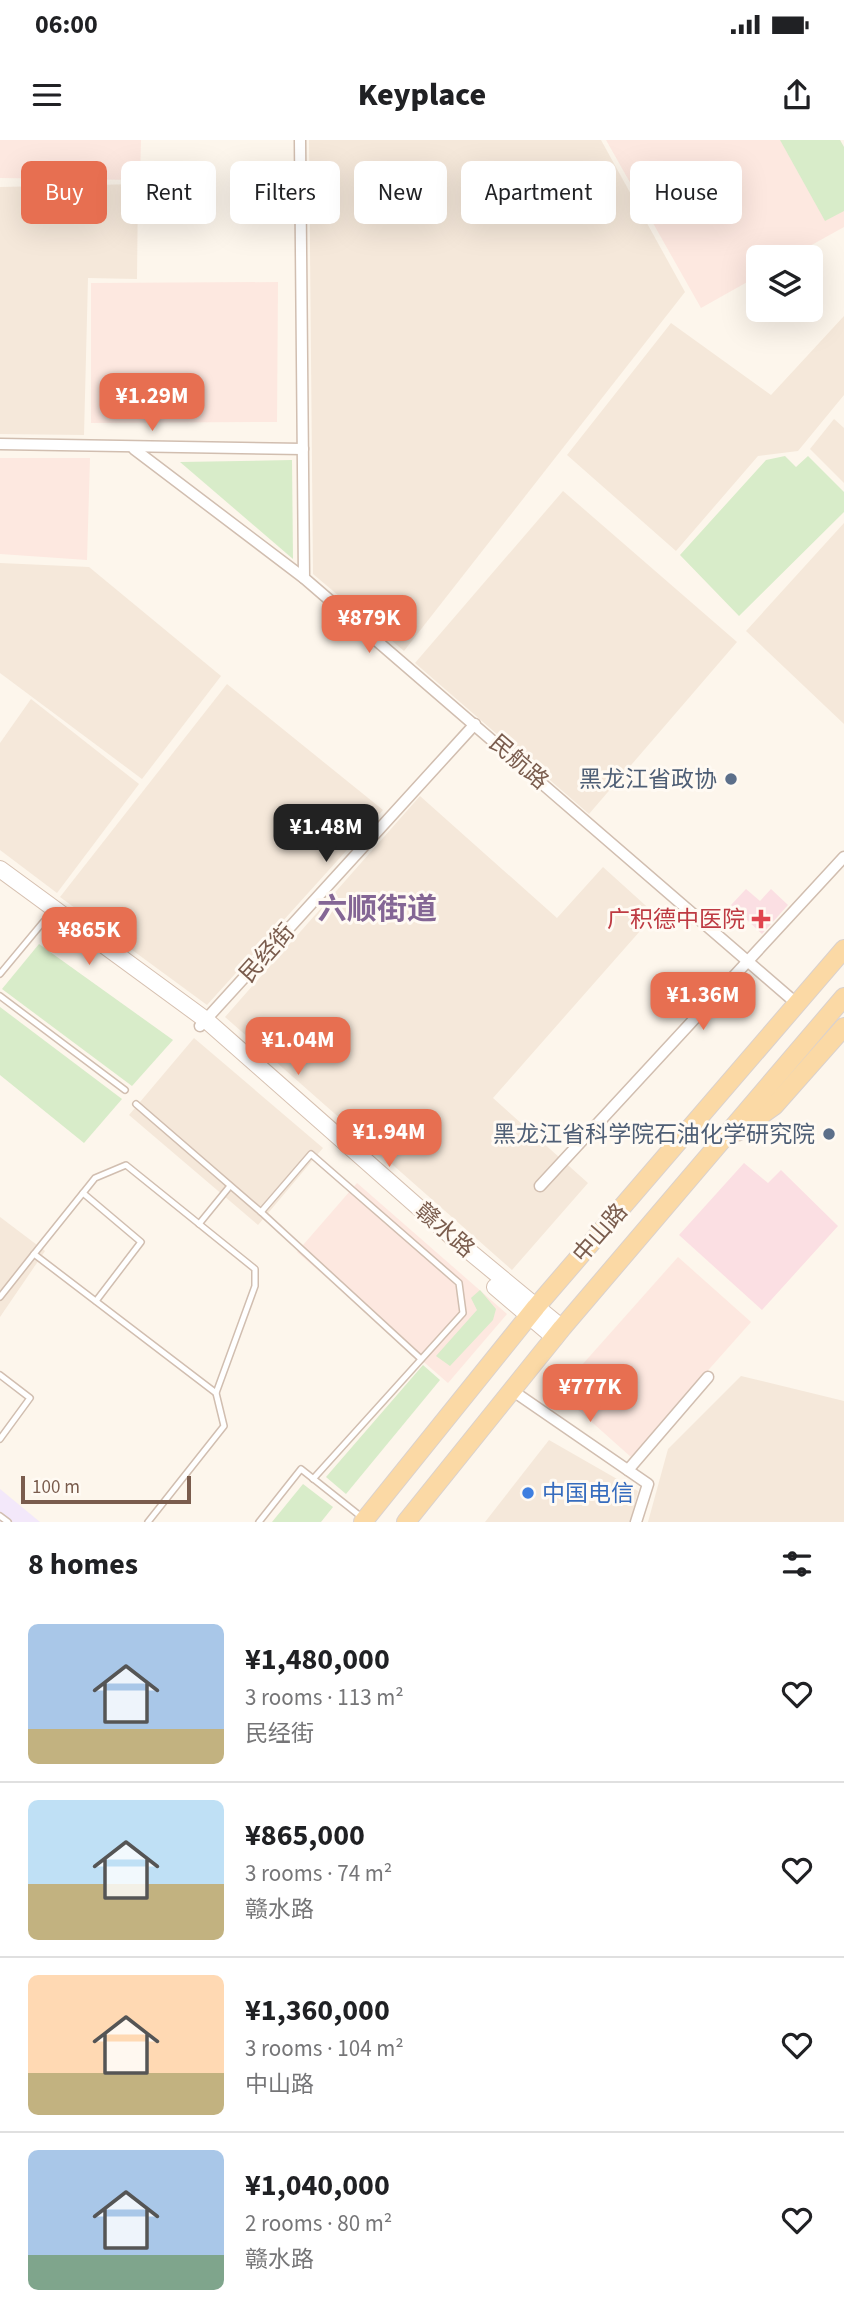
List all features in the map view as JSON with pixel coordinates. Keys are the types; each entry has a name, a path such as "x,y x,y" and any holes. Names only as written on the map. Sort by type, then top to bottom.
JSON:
{"main road":[{"name":"赣水路","path":"0,869 203,1023 559,1333"},
{"name":"赣水路","path":"0,878 203,1023"},
{"name":"中山路","path":"364,1521 532,1312 844,949"},
{"name":"中山路","path":"406,1522 559,1333 844,997"},
{"path":"717,1146 774,1106 841,1036"}],"street":[{"path":"300,140 304,578"},
{"path":"0,444 134,449 303,449"},
{"name":"民航路","path":"134,449 304,578 796,1003"},
{"name":"民经街","path":"203,1023 475,724"},
{"path":"540,1186 844,857"},
{"path":"628,1470 708,1377"},
{"path":"513,1391 648,1484 636,1522"}],"lane":[{"path":"0,974 49,915"},
{"path":"0,996 125,1090"},
{"path":"136,1104 261,1212 421,1359"},
{"path":"261,1212 311,1154 459,1283 463,1313 313,1479"},
{"path":"0,1297 95,1178 126,1165 255,1269 255,1286 216,1392 224,1426 148,1522"},
{"path":"199,1224 230,1186"},
{"path":"83,1193 141,1242 96,1301"},
{"path":"34,1254 216,1392"},
{"path":"0,1375 30,1398 0,1439"},
{"path":"259,1522 301,1469 364,1521"},
{"path":"0,1516 8,1522"}],"shaded area":[{"path":"0,140 141,140 140,161 121,161 121,180 107,180 107,161 21,161 21,178 0,178"},
{"path":"309,140 601,140 613,161 461,161 461,224 616,224 616,167 630,192 630,224 647,224 685,292 404,651 313,574 310,224 340,224 340,161 309,161"},
{"path":"606,140 840,140 844,148 844,227 812,245 746,245 746,283 701,308 654,224 742,224 742,161 630,161 630,182"},
{"path":"121,184 121,224 138,224 137,279 88,278 84,435 0,434 0,187 21,187 21,224 107,224 107,185"},
{"path":"278,282 277,422 91,423 91,283"},
{"path":"844,316 844,395 798,451 758,456 676,551 567,455 671,323 771,395"},
{"path":"834,419 844,428 844,483 810,449"},
{"path":"0,458 90,458 87,560 0,554"},
{"path":"563,491 737,642 589,814 415,663"},
{"path":"844,523 844,724 746,631"},
{"path":"0,563 89,567 221,676 142,779 0,673"},
{"path":"227,684 383,810 207,1005 60,897"},
{"path":"31,699 139,784 57,893 0,850 0,743"},
{"path":"420,796 557,918 603,867 655,914 493,1098 588,1183 512,1270 225,1017"},
{"name":"广积德中医院","path":"746,889 760,901 771,889 788,905 762,934 731,905"},
{"path":"194,1038 323,1148 258,1225 129,1115"},
{"path":"744,1163 768,1183 781,1170 838,1226 762,1310 679,1235"},
{"path":"357,1183 507,1314 448,1383 297,1252"},
{"path":"0,1217 45,1251 0,1317"},
{"path":"678,1257 751,1322 631,1457 558,1392"},
{"path":"741,1376 844,1401 844,1522 648,1522 668,1449"},
{"path":"549,1440 638,1491 630,1522 485,1522"},
{"path":"0,1489 40,1522 0,1522"}],"green space":[{"path":"780,140 840,140 844,147 844,211 825,221"},
{"path":"785,456 796,467 808,456 844,492 844,512 739,616 680,555 766,460"},
{"path":"292,460 293,559 180,462"},
{"path":"39,944 173,1040 132,1086 2,989"},
{"path":"0,1007 122,1099 84,1143 0,1075"},
{"path":"480,1290 496,1309 493,1320 450,1366 436,1356 477,1310 471,1298"},
{"path":"423,1365 440,1380 346,1494 326,1477"},
{"path":"303,1484 333,1507 321,1522 272,1522"}],"place":[{"name":"黑龙江省政协","path":"731,779"},
{"name":"广积德中医院","path":"761,919"},
{"name":"黑龙江省科学院石油化学研究院","path":"829,1134"},
{"name":"中国电信","path":"528,1493"}],"district":[{"name":"六顺街道","path":"377,909"}]}
